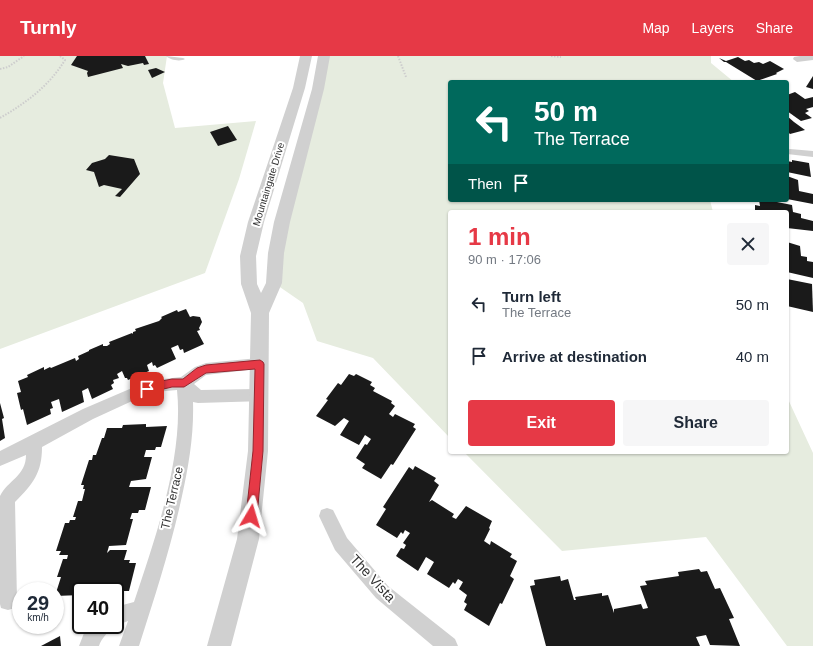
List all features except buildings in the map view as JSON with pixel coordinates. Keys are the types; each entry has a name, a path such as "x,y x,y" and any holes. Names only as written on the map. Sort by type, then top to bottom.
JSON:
{"street":[{"name":"Mountaingate Drive","path":"219,646 248,539 258,451 260,313 249,284 248,256 256,222 299,88 306,56"},
{"name":"Mountaingate Drive","path":"260,313 274,283 276,253 282,222 318,89 324,56"},
{"path":"797,59 813,57"},
{"path":"790,152 813,154"},
{"path":"0,460 88,414 139,391 155,386 184,383 200,371 206,369 260,364"},
{"path":"184,383 198,397 260,395"},
{"name":"The Terrace","path":"129,646 164,534 183,448 187,416 184,383"},
{"path":"8,601 4,498 26,480 34,462 34,443"},
{"name":"The Vista","path":"327,516 341,544 382,592 448,646"},
{"path":"124,613 141,610"},
{"path":"89,646 94,634"}],"lane":[{"path":"168,56 171,58 183,59"}],"path":[{"path":"0,69 8,67 24,56"},
{"path":"0,118 20,106 40,90 60,68 65,60 60,56"},
{"path":"398,56 406,77"},
{"path":"551,56 561,57"}],"shaded area":[{"path":"0,56 167,56 163,83 175,128 256,121 239,179 205,273 0,349"},
{"path":"324,56 711,56 711,63 732,80 448,80 448,202 710,202 712,210 448,210 448,436 373,358 317,341 303,303 274,283"},
{"path":"789,401 813,453 813,646 787,646 706,537 562,551 466,454 789,454"}],"route":[{"path":"147,389 172,383 184,383 200,371 206,369 260,364 258,451 251,516"}]}
